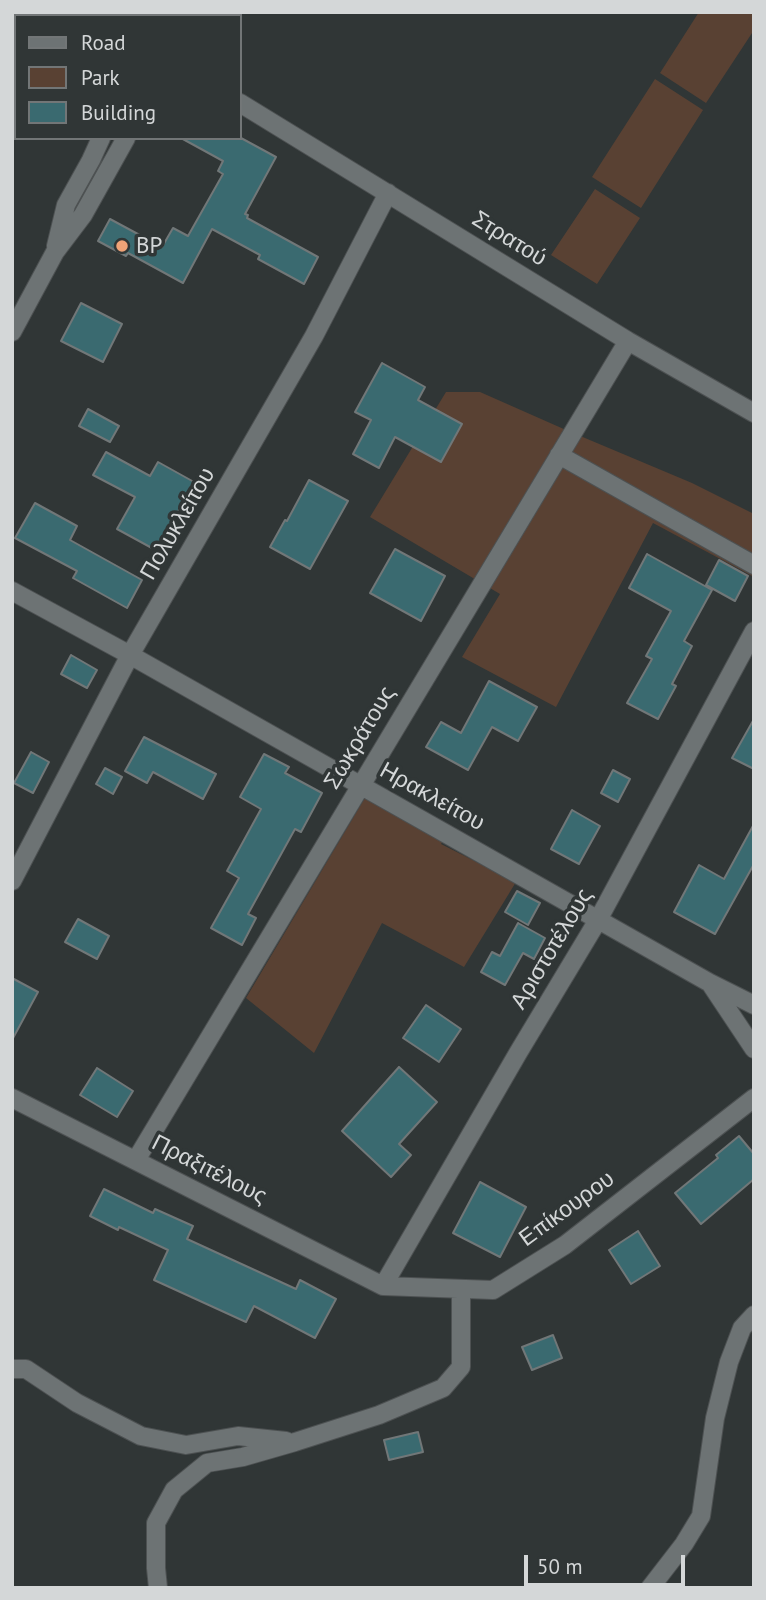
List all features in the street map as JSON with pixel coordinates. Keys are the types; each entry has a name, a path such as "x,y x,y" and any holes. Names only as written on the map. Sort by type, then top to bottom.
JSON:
{"street":[{"name":"Στρατού","path":"242,104 628,341 754,413"},
{"path":"55,253 66,205 100,140"},
{"path":"12,332 55,253 83,215 124,140"},
{"name":"Πολυκλείτου","path":"12,881 130,655 314,336 388,193"},
{"name":"Σωκράτους","path":"136,1160 628,341"},
{"path":"559,455 754,565"},
{"name":"Ηρακλείτου","path":"12,591 710,983 754,1005"},
{"name":"Αριστοτέλους","path":"383,1286 598,920 754,631"},
{"path":"710,983 754,1049"},
{"name":"Πραξιτέλους","path":"12,1098 383,1286"},
{"name":"Επίκουρου","path":"383,1286 493,1290 565,1245 754,1098"},
{"path":"158,1588 156,1523 174,1490 207,1463 243,1457 295,1442 379,1415 443,1388 461,1367 461,1289"},
{"path":"650,1588 684,1544 701,1516 715,1418 729,1362 742,1328 754,1315"},
{"path":"12,1369 26,1369 77,1403 141,1436 186,1445 237,1436 295,1442"}],"green space":[{"path":"699,12 754,12 754,30 706,103 660,73"},
{"path":"655,79 703,110 641,208 592,177"},
{"path":"595,189 640,218 597,284 551,255"},
{"path":"446,392 480,392 692,483 754,514 754,577 653,523 556,707 462,657 500,594 370,517"},
{"path":"372,786 452,826 441,844 516,882 464,967 382,923 314,1053 246,998"}],"building":[{"path":"242,139 276,157 245,214 248,215 247,218 318,257 304,284 258,259 260,255 212,229 183,283 128,253 126,256 98,241 110,219 162,247 173,228 188,236 223,174 218,171 223,161 185,140"},
{"path":"81,303 122,324 103,362 61,341"},
{"path":"382,363 425,387 418,400 462,424 441,462 395,437 379,468 353,454 371,420 355,412"},
{"path":"88,409 119,426 110,442 79,426"},
{"path":"106,452 150,476 158,462 194,482 173,521 177,523 161,553 117,529 135,497 93,475"},
{"path":"309,480 348,501 310,569 270,547"},
{"path":"35,503 77,526 70,540 142,580 127,608 73,578 77,571 15,538"},
{"path":"395,549 445,576 421,621 370,593"},
{"path":"647,554 712,590 684,641 692,646 672,684 676,686 658,719 627,703 652,659 646,656 671,611 629,588"},
{"path":"719,560 748,576 735,601 706,585"},
{"path":"71,655 97,670 87,688 61,674"},
{"path":"489,681 537,707 518,741 492,727 468,770 426,747 441,722 461,733"},
{"path":"754,719 754,769 732,758"},
{"path":"144,737 216,774 203,799 153,772 147,783 125,771"},
{"path":"31,752 49,762 33,793 14,783"},
{"path":"264,754 289,767 285,773 322,793 301,832 295,829 248,914 256,918 242,945 211,928 239,878 227,871 261,809 240,797"},
{"path":"105,768 122,777 113,794 96,784"},
{"path":"613,770 630,779 618,802 601,793"},
{"path":"572,810 600,826 579,864 551,849"},
{"path":"754,824 754,864 715,934 674,912 699,865 724,879"},
{"path":"517,891 540,903 528,925 505,912"},
{"path":"78,919 109,936 97,959 65,942"},
{"path":"518,923 545,938 534,959 523,953 505,985 481,972 492,952 500,956"},
{"path":"12,978 38,992 12,1040"},
{"path":"426,1005 461,1029 439,1062 403,1038"},
{"path":"399,1067 437,1102 399,1144 411,1155 391,1177 342,1131"},
{"path":"97,1068 133,1091 117,1117 80,1095"},
{"path":"739,1136 754,1154 754,1179 701,1224 675,1193 718,1158 716,1155"},
{"path":"480,1182 526,1207 500,1257 453,1233"},
{"path":"104,1189 153,1213 155,1209 193,1226 187,1239 296,1289 300,1280 336,1299 315,1338 254,1306 246,1322 154,1280 168,1250 90,1216"},
{"path":"638,1231 660,1266 631,1284 609,1250"},
{"path":"553,1335 562,1358 532,1370 522,1347"},
{"path":"418,1432 423,1452 389,1460 384,1440"}],"place":[{"name":"BP","path":"122,246"}]}
